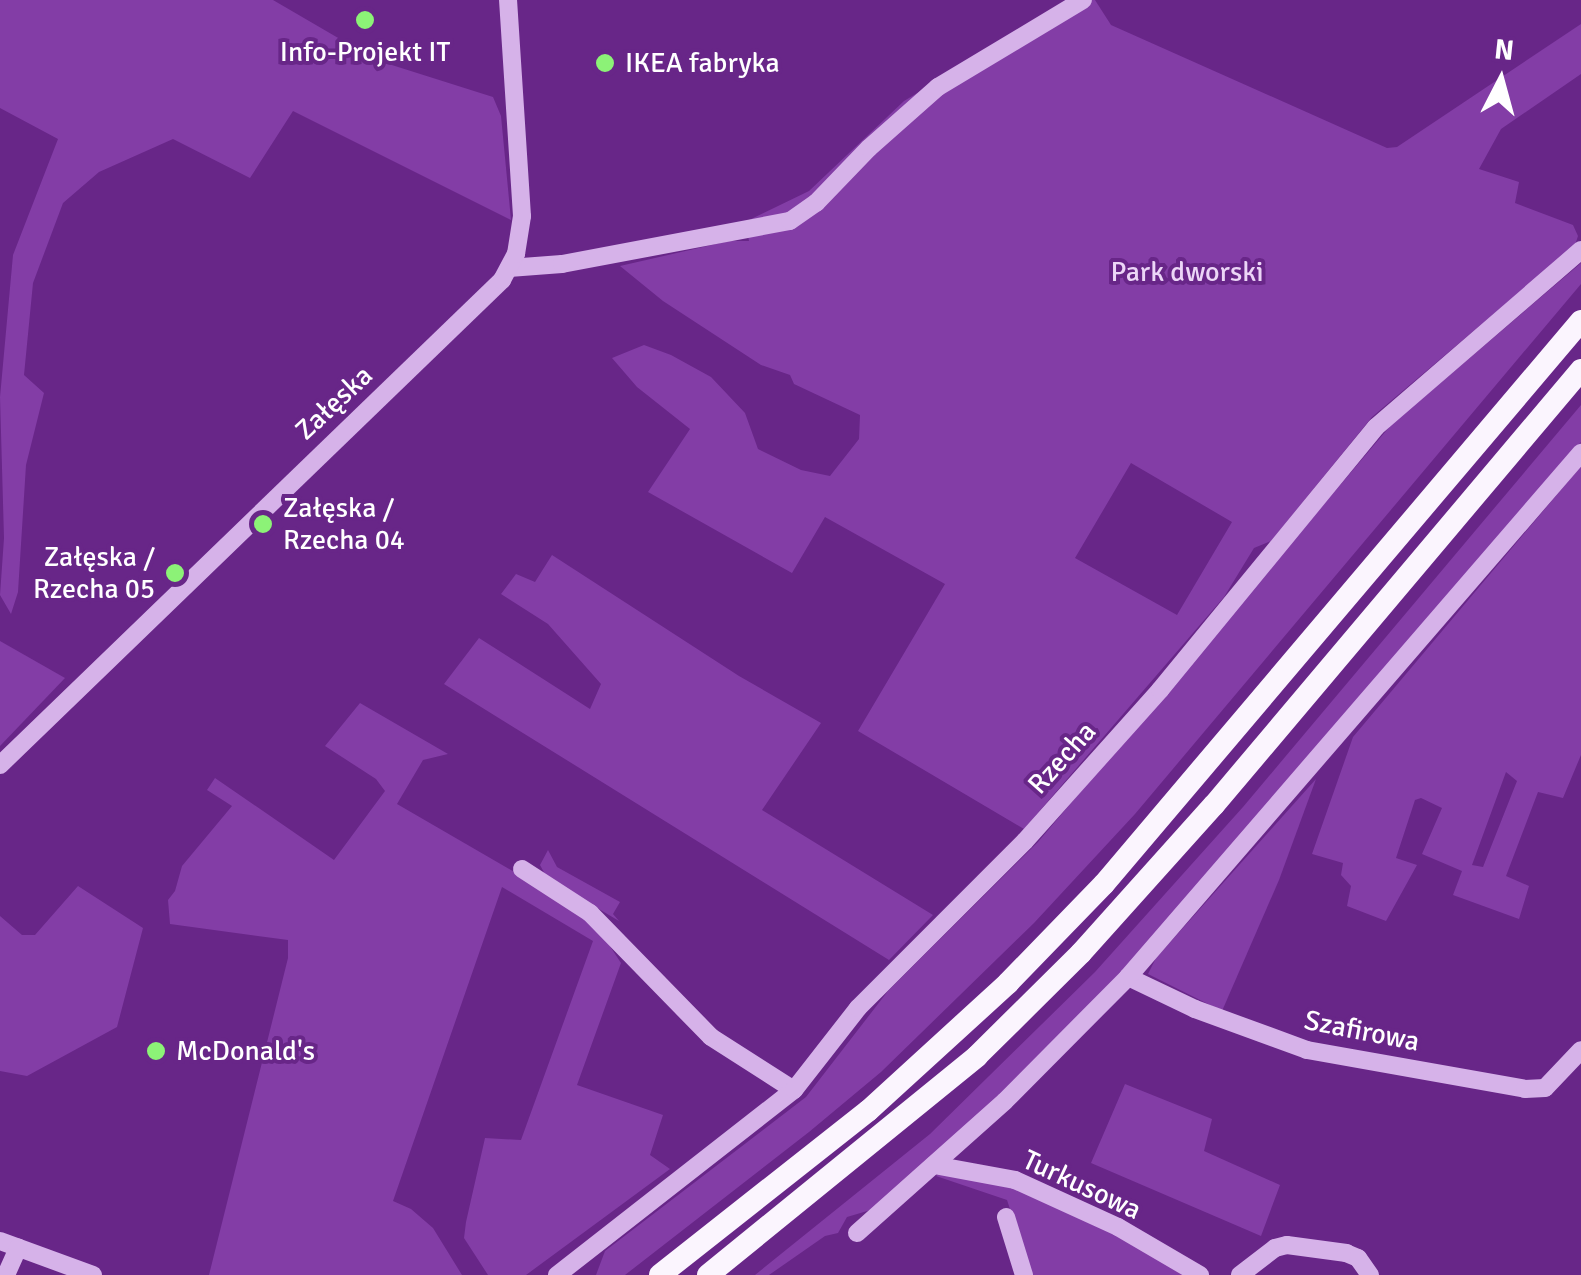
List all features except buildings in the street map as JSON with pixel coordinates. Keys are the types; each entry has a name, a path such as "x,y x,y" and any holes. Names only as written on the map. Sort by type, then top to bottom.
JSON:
{"main road":[{"path":"660,1275 868,1110 1008,983 1191,785 1581,321"},
{"path":"708,1275 964,1068 1081,953 1214,805 1581,370"}],"street":[{"name":"Załęska","path":"0,765 217,551 492,292 510,268 522,216 508,0"},
{"path":"510,268 562,264 790,221 816,203 868,148 938,87 1083,0"},
{"name":"Rzecha","path":"557,1275 794,1090 858,1008 1025,841 1160,690 1376,427 1581,250"},
{"path":"857,1233 934,1165 1128,977 1581,453"},
{"path":"522,869 590,913 711,1037 794,1090"},
{"name":"Szafirowa","path":"1128,977 1213,1016 1307,1050 1525,1089 1545,1088 1581,1050"},
{"name":"Turkusowa","path":"934,1165 1015,1180 1200,1275"},
{"path":"1006,1217 1024,1275"},
{"path":"6,1275 9,1245 40,1266 93,1275"},
{"path":"1240,1275 1275,1248 1287,1245 1346,1253 1358,1258 1370,1275"}],"green space":[{"path":"0,0 273,0 376,60 493,97 501,116 511,220 293,111 250,178 173,139 99,172 63,203 33,283 24,375 44,393 26,465 18,592 11,614 0,595 4,538 0,397 13,255 58,139 0,108"},
{"name":"Park dworski","path":"1072,0 1095,0 1111,25 1387,148 1397,147 1581,24 1581,74 1501,129 1479,169 1519,182 1515,203 1573,225 1578,236 1575,245 1372,417 1271,541 1254,548 1224,597 1024,829 858,731 945,584 825,517 792,573 648,492 690,429 637,387 612,358 644,345 671,355 711,377 745,413 758,449 801,470 830,476 859,439 860,415 794,384 790,375 761,365 663,301 620,266 729,241 749,241 745,222 809,191 904,101","holes":["1131,463 1232,522 1177,615 1075,558"]},
{"path":"1581,263 1581,284 1135,814 1034,923 881,1072 809,1132 625,1275 596,1275 605,1251 806,1097 888,991 1038,842 1391,425"},
{"path":"1581,405 1581,442 1446,606 1118,976 980,1115 874,1209 847,1217 838,1233 825,1236 769,1275 755,1275 930,1134 1095,972 1243,807"},
{"path":"1581,466 1581,755 1563,798 1538,792 1506,876 1529,886 1519,919 1453,895 1462,871 1422,854 1442,808 1421,798 1415,800 1396,858 1417,865 1386,921 1347,906 1351,886 1341,875 1343,863 1312,854 1353,737","holes":["1506,772 1517,781 1483,867 1472,865"]},
{"path":"552,555 739,676 821,723 762,810 933,915 889,960 444,684 479,638 590,709 601,684 548,624 501,594 516,574 535,582"},
{"path":"0,641 65,678 0,746"},
{"path":"360,703 448,754 423,760 397,804 516,873 598,928 621,963 577,1085 663,1115 650,1155 670,1169 526,1275 488,1275 464,1238 466,1222 485,1138 521,1140 593,941 502,887 393,1201 411,1209 433,1228 462,1275 209,1275 288,958 288,940 170,924 168,900 175,891 182,866 232,806 207,790 215,778 334,860 385,791 376,779 325,746"},
{"path":"1316,779 1279,880 1222,1011 1148,974 1156,958"},
{"path":"548,850 557,867 620,902 613,914 619,921 547,878 540,865"},
{"path":"78,886 143,928 117,1027 27,1076 0,1071 0,916 22,935 35,935"},
{"path":"1125,1084 1212,1119 1204,1151 1280,1185 1261,1236 1091,1163"},
{"path":"944,1169 1008,1185 1091,1222 1189,1275 1032,1275 1007,1200 936,1176"}],"place":[{"name":"Info-Projekt IT","path":"365,20"},
{"name":"IKEA fabryka","path":"605,63"},
{"name":"Załęska / Rzecha 04","path":"263,524"},
{"name":"Załęska / Rzecha 05","path":"175,573"},
{"name":"McDonald's","path":"156,1051"}]}
